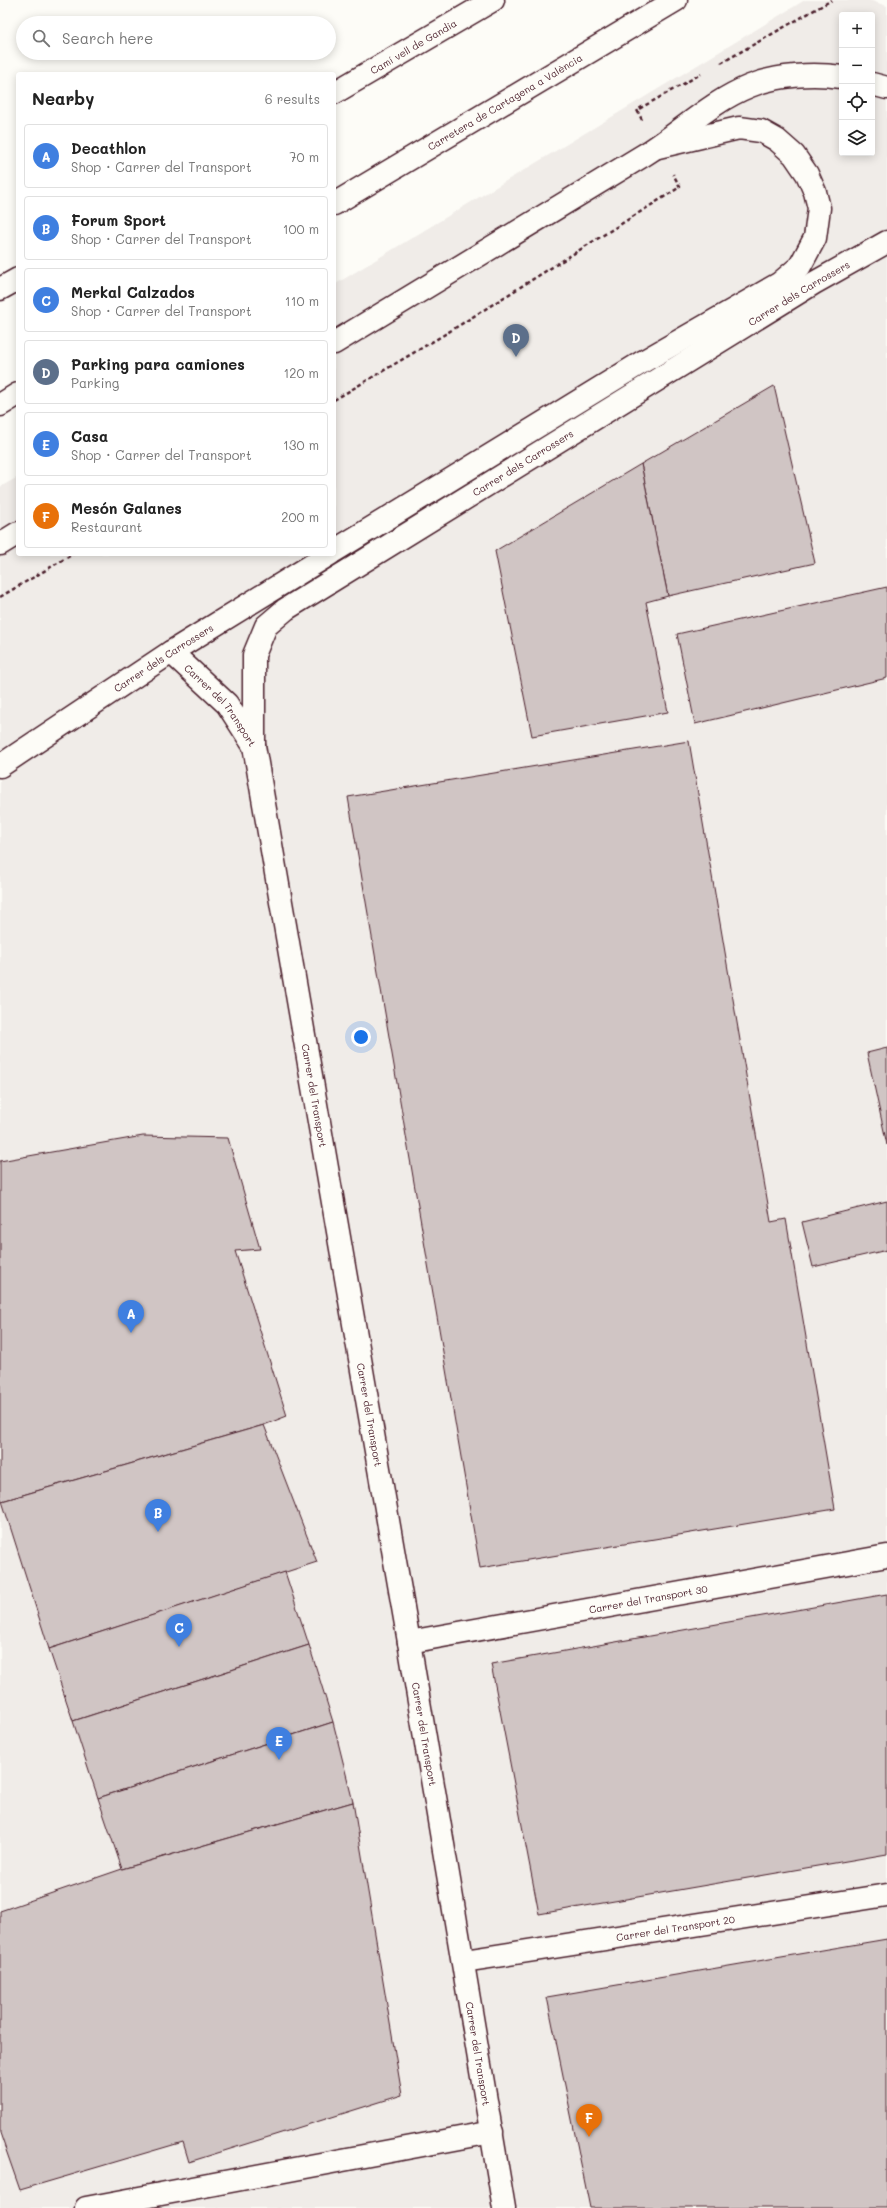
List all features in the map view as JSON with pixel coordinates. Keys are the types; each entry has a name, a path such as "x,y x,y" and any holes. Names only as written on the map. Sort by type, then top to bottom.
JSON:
{"main road":[{"name":"Camí vell de Gandia","path":"336,92 493,0"},
{"name":"Carretera de Cartagena a València","path":"336,203 676,0"},
{"path":"336,342 658,147 722,98 751,85 776,78 826,75 839,77"},
{"path":"875,85 887,88"},
{"name":"Carrer dels Carrossers","path":"336,550 644,360 780,283 800,266 815,238 819,208 808,174 794,155 777,140 761,131 739,128 658,147"},
{"name":"Carrer dels Carrossers","path":"254,746 254,656 266,626 286,609 807,287 887,242"},
{"path":"0,289 16,280"},
{"path":"0,405 16,395"},
{"path":"0,544 16,534"},
{"name":"Carrer dels Carrossers","path":"0,766 171,652 327,556"},
{"name":"Carrer del Transport","path":"171,652 227,704 254,746 464,1961 504,2208"},
{"name":"Carrer del Transport 30","path":"409,1642 887,1556"},
{"name":"Carrer del Transport 20","path":"464,1961 887,1895"},
{"path":"86,2208 492,2132"}],"path":[{"path":"718,65 832,0"},
{"path":"637,110 704,72"},
{"path":"336,399 453,329 680,187"},
{"path":"0,597 70,556"}],"shaded area":[{"path":"805,0 869,0 887,6 887,2208 0,2208 0,487 16,478 16,556 336,556 336,284"}],"building":[{"path":"774,386 815,563 668,596 641,464"},
{"path":"641,464 668,596 646,602 668,712 532,736 495,551"},
{"path":"887,587 887,678 695,724 677,634"},
{"path":"689,741 771,1222 786,1219 835,1509 480,1568 348,797"},
{"path":"887,1048 887,1145 867,1053"},
{"path":"143,1136 228,1138 260,1249 235,1251 287,1416 264,1425 2,1501 0,1496 0,1161"},
{"path":"887,1201 887,1250 813,1267 802,1222"},
{"path":"264,1425 317,1562 49,1649 2,1501"},
{"path":"285,1572 309,1645 73,1721 49,1649"},
{"path":"887,1594 887,1854 539,1914 491,1664"},
{"path":"309,1645 333,1722 98,1798 73,1721"},
{"path":"333,1722 353,1802 122,1869 98,1798"},
{"path":"353,1802 402,2095 189,2162 183,2142 20,2190 0,2133 0,1911 122,1869"},
{"path":"887,1939 887,2208 590,2208 547,1997"}],"place":[{"name":"Parking para camiones","path":"516,357"},
{"name":"Decathlon","path":"131,1333"},
{"name":"Forum Sport","path":"158,1532"},
{"name":"Merkal Calzados","path":"179,1647"},
{"name":"Casa","path":"279,1760"},
{"name":"Mesón Galanes","path":"589,2137"}]}
